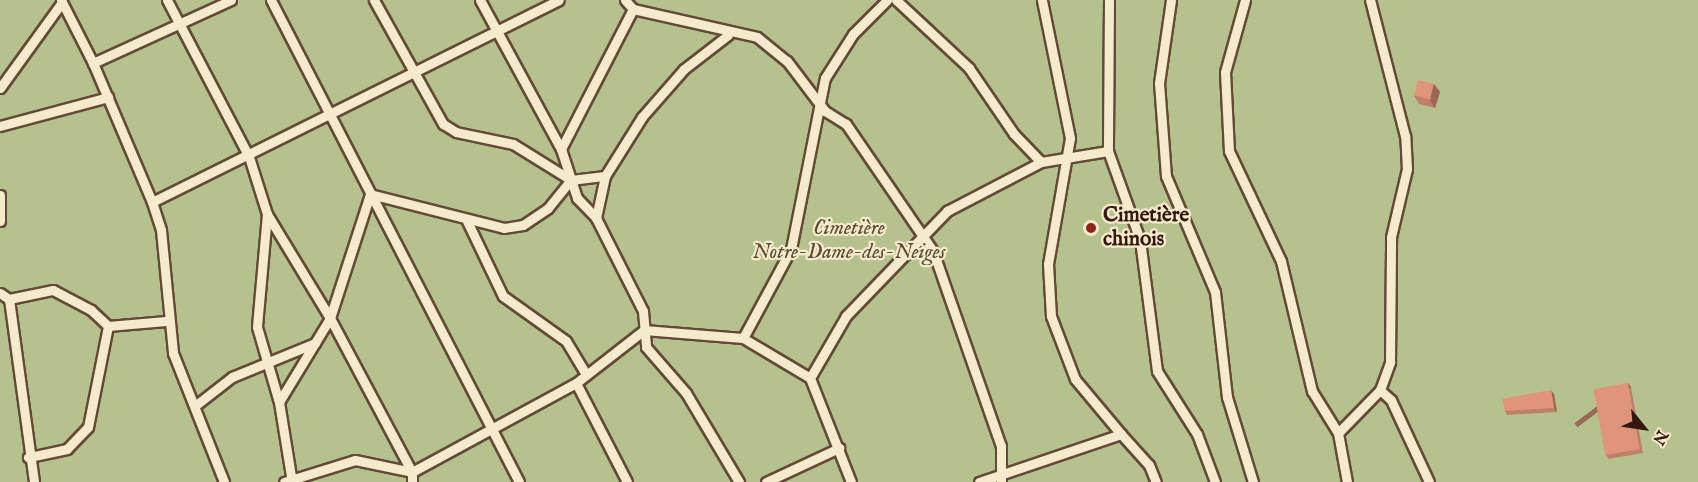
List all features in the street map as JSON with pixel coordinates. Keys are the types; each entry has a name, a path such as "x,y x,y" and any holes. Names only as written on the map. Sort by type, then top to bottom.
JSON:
{"lane":[{"path":"167,0 249,157 267,214 330,318 412,477"},
{"path":"93,63 181,27 231,0"},
{"path":"272,0 519,482"},
{"path":"374,0 410,71 443,123 456,132 513,144 571,180 605,176"},
{"path":"480,0 561,148 577,198 596,218 644,311 646,347 686,393 740,482"},
{"path":"152,202 249,157 410,71 559,0"},
{"path":"625,0 633,9 686,17 728,34 765,42 818,104 846,124 921,233 962,328 1001,446 1000,482"},
{"path":"743,338 791,249 818,104 837,57 887,0"},
{"path":"896,0 969,68 1014,134 1041,162"},
{"path":"1042,0 1068,110 1069,158 1048,264 1051,316 1075,379 1156,482"},
{"path":"1109,0 1108,151 1140,240 1157,371 1197,434 1215,482"},
{"path":"1171,0 1159,83 1166,176 1215,292 1227,397 1253,482"},
{"path":"1245,0 1225,72 1228,151 1281,261 1312,391 1338,433 1344,480"},
{"path":"1338,433 1380,390 1393,340 1391,237 1405,187 1407,151 1383,36 1370,0"},
{"path":"0,88 62,1 93,63 152,202 161,230 166,321 224,482"},
{"path":"561,148 633,9"},
{"path":"596,218 605,176 663,92 728,34"},
{"path":"0,126 108,97"},
{"path":"810,378 846,316 921,233 947,211 1041,162 1108,151"},
{"path":"370,194 467,221 504,228 523,225 548,208 571,180"},
{"path":"279,402 330,318 370,194"},
{"path":"0,195 0,221"},
{"path":"267,214 257,327 279,402 289,481 356,460 412,477 576,383 644,330 743,338 810,378 851,482"},
{"path":"467,221 503,296 566,341 586,374"},
{"path":"0,293 9,299 53,290 91,310 108,326 166,321"},
{"path":"9,299 28,457 34,482"},
{"path":"28,457 67,449 88,428 108,326"},
{"path":"196,405 232,377 267,360 315,343"},
{"path":"576,383 627,482"},
{"path":"1380,390 1391,400 1429,482"},
{"path":"979,482 1001,470 1120,434"},
{"path":"766,482 839,448"}],"green space":[{"name":"Cimetière Notre-Dame-des-Neiges","path":"0,0 1698,0 1698,482 0,482"}],"building":[{"path":"1418,80 1434,84 1430,99 1414,96"},
{"path":"1628,383 1640,449 1605,455 1594,389"},
{"path":"1551,390 1554,408 1505,411 1502,399"}],"place":[{"name":"Cimetière chinois","path":"1091,228"}]}
